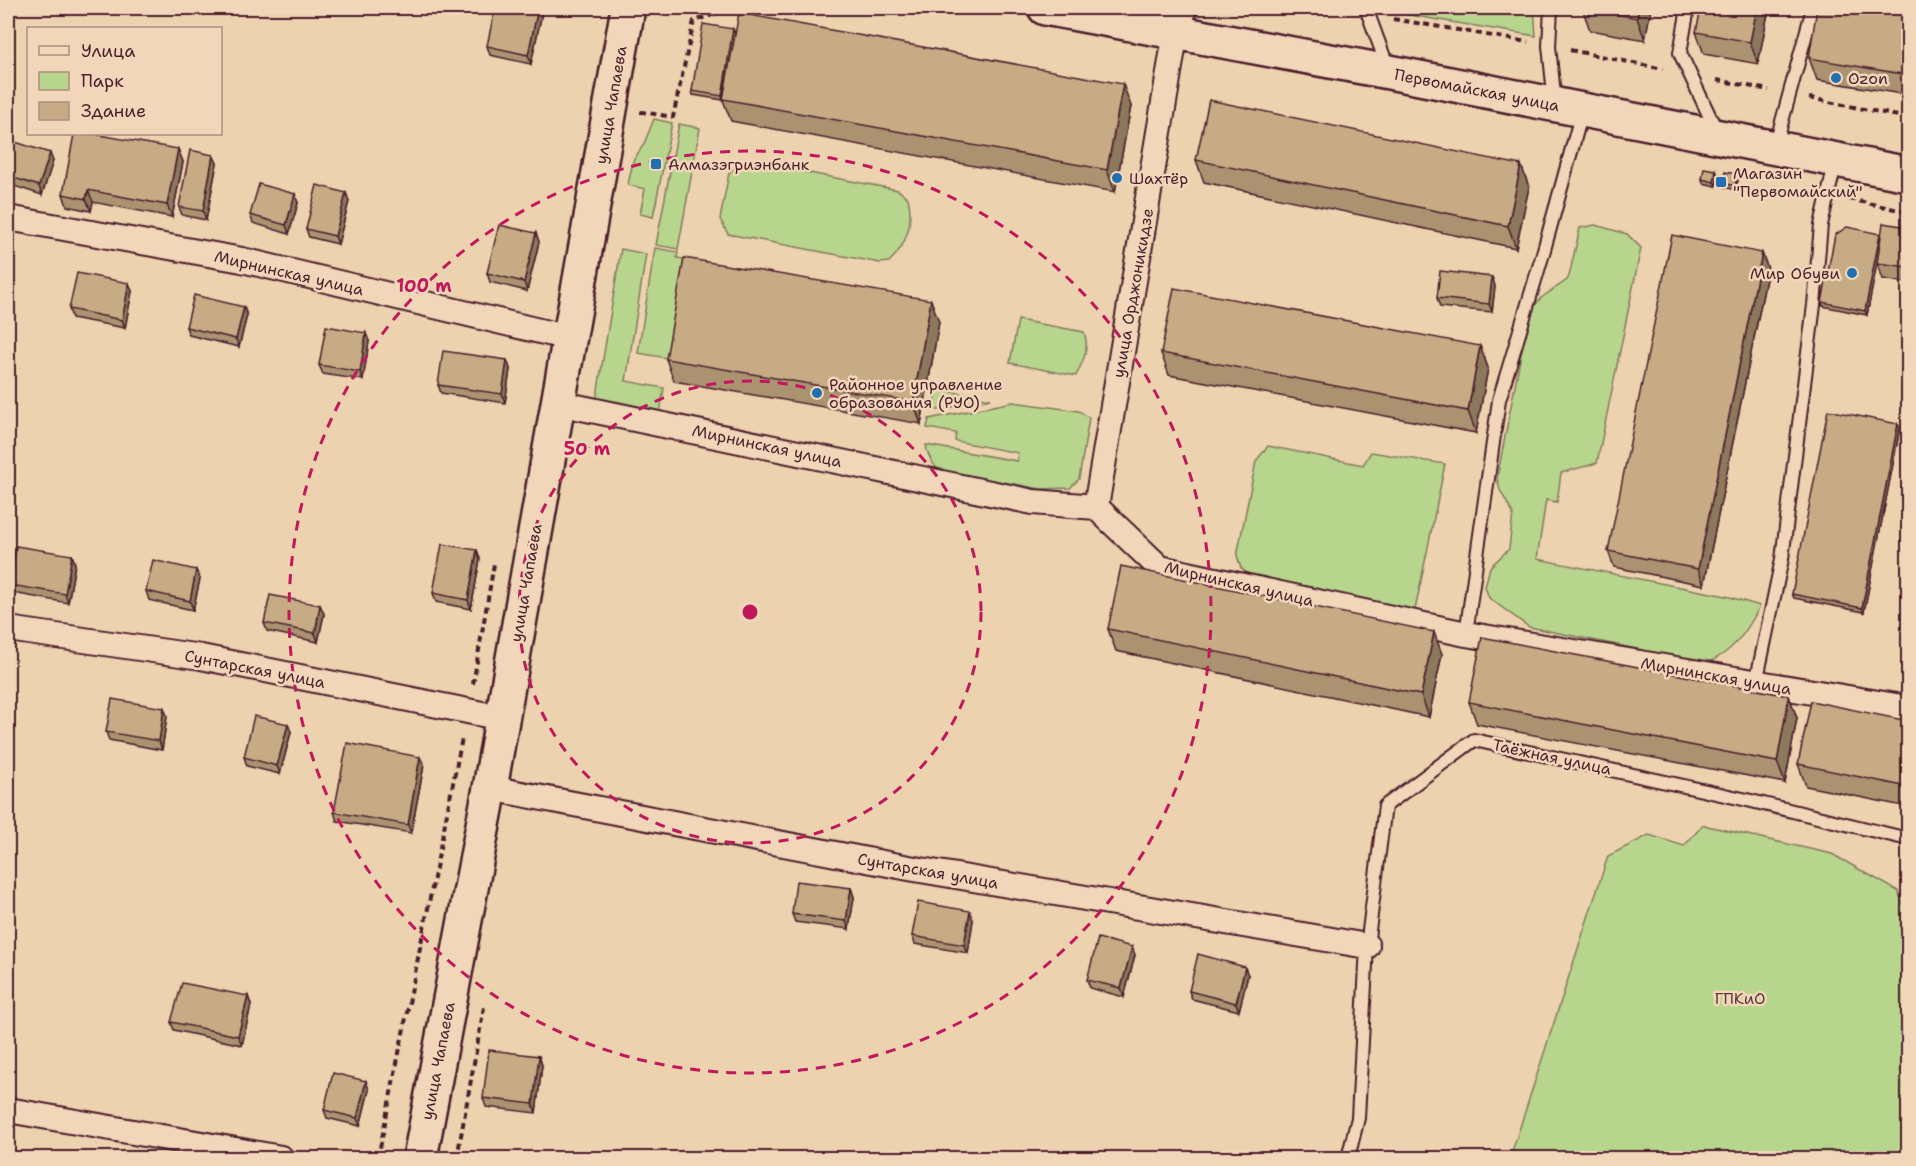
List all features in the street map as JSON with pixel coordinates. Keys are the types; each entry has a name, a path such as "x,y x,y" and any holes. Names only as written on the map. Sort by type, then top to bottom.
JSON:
{"main road":[{"name":"улица Чапаева","path":"420,1158 490,788 628,8"},
{"name":"Первомайская улица","path":"1045,8 1179,19 1389,72 1908,174"}],"street":[{"name":"улица Орджоникидзе","path":"1096,507 1179,19"},
{"name":"Мирнинская улица","path":"8,218 243,260 568,338"},
{"name":"Мирнинская улица","path":"558,403 1033,502 1096,507 1160,568 1466,634 1908,708"},
{"name":"Сунтарская улица","path":"8,629 201,657 502,718"},
{"name":"Сунтарская улица","path":"490,788 909,868 1367,946"},
{"path":"8,1110 281,1158"}],"lane":[{"path":"1466,634 1499,400 1542,257 1569,107 1549,46 1551,8"},
{"path":"1688,8 1680,53 1719,137"},
{"path":"1775,148 1813,8"},
{"path":"1367,11 1389,72"},
{"path":"1756,683 1782,559 1814,304 1821,225 1836,160"},
{"name":"Таёжная улица","path":"1348,1158 1358,1118 1367,946 1385,806 1474,740 1743,799 1908,839"}],"path":[{"path":"640,121 642,112 673,117 694,21 724,11 726,8"},
{"path":"1367,11 1908,118"},
{"path":"378,1158 468,712 495,561"},
{"path":"456,1158 484,1005"}],"green space":[{"path":"1386,8 1534,8 1536,36 1397,13"},
{"path":"654,119 672,123 653,217 640,214 645,189 628,185 633,161 644,144"},
{"path":"679,124 700,128 678,249 656,245"},
{"path":"740,162 757,163 898,190 908,198 910,207 908,233 905,241 889,262 880,263 728,234 720,219 729,173"},
{"path":"1595,225 1627,234 1641,248 1597,463 1561,473 1557,502 1546,500 1537,559 1726,596 1760,606 1738,640 1724,654 1706,663 1529,627 1489,598 1485,587 1490,567 1509,549 1513,514 1500,490 1497,478 1529,313 1541,298 1567,280 1580,228"},
{"path":"655,248 678,252 677,258 695,261 678,360 638,353"},
{"path":"621,249 646,254 626,381 664,388 660,413 596,402"},
{"path":"1018,320 1084,332 1086,349 1076,376 1010,363"},
{"path":"937,389 991,399 938,410 934,409"},
{"path":"1013,402 1079,411 1089,418 1079,479 1070,488 1041,489 938,470 934,464 926,445 1017,461 1018,453 955,441 956,433 927,428 929,419"},
{"path":"1268,446 1363,465 1371,452 1445,464 1414,615 1253,578 1241,568 1237,556 1256,461"},
{"name":"ГПКиО","path":"1703,825 1832,854 1898,891 1908,916 1908,1158 1510,1158 1608,856 1649,835 1684,846"}],"building":[{"path":"495,8 538,8 528,55 487,46"},
{"path":"1582,8 1639,8 1637,18"},
{"path":"1701,8 1757,8 1750,42 1696,32"},
{"path":"1817,8 1885,8 1908,12 1908,75 1809,58"},
{"path":"739,13 1123,84 1107,170 723,99"},
{"path":"703,24 733,29 722,96 692,91"},
{"path":"1209,100 1521,165 1508,226 1196,160"},
{"path":"74,135 100,135 178,149 167,205 88,190 86,199 63,194"},
{"path":"12,141 50,153 39,186 8,176 8,156"},
{"path":"190,150 213,155 203,211 179,207"},
{"path":"1704,168 1716,170 1714,182 1702,179"},
{"path":"1725,172 1737,174 1735,186 1723,183"},
{"path":"259,184 295,194 286,225 250,215"},
{"path":"317,185 346,193 335,236 306,229"},
{"path":"1883,223 1908,227 1908,267 1877,263"},
{"path":"499,225 536,233 524,282 487,273"},
{"name":"Мир Обуви","path":"1847,227 1880,234 1865,311 1822,302 1835,235"},
{"path":"1672,235 1762,253 1698,569 1608,551"},
{"path":"684,258 931,300 913,402 666,359"},
{"path":"1440,271 1492,277 1489,304 1437,298"},
{"path":"77,273 129,283 122,320 69,309"},
{"path":"1174,288 1480,346 1468,411 1161,353"},
{"path":"194,295 244,307 236,339 186,327"},
{"path":"326,326 366,333 360,372 319,365"},
{"path":"443,351 507,360 502,394 438,385"},
{"path":"1828,410 1898,424 1862,608 1792,594"},
{"path":"442,544 477,550 468,600 433,593"},
{"path":"16,546 72,555 65,594 10,585"},
{"path":"153,560 196,570 190,601 146,591"},
{"path":"1121,566 1434,632 1421,695 1108,629"},
{"path":"270,595 320,605 315,633 264,623"},
{"path":"1482,637 1789,696 1777,762 1469,702"},
{"path":"112,699 164,708 159,741 106,732"},
{"path":"1811,701 1908,721 1908,787 1798,764"},
{"path":"254,716 288,724 277,766 244,757"},
{"path":"347,743 420,757 408,825 334,812"},
{"path":"796,881 851,888 846,921 792,914"},
{"path":"918,902 970,911 964,945 912,936"},
{"path":"1098,938 1132,947 1121,988 1087,980"},
{"path":"1198,954 1245,967 1236,1003 1189,991"},
{"path":"182,983 248,996 238,1036 171,1022"},
{"path":"489,1050 539,1056 533,1104 483,1098"},
{"path":"333,1073 366,1081 357,1118 324,1110"}],"place":[{"name":"Ozon","path":"1836,78"},
{"name":"Алмазэгриэнбанк","path":"656,164"},
{"name":"Шахтёр","path":"1117,178"},
{"name":"Магазин \"Первомайский\"","path":"1721,182"},
{"name":"Мир Обуви","path":"1852,273"},
{"name":"Районное управление образования (РУО)","path":"817,393"}]}
